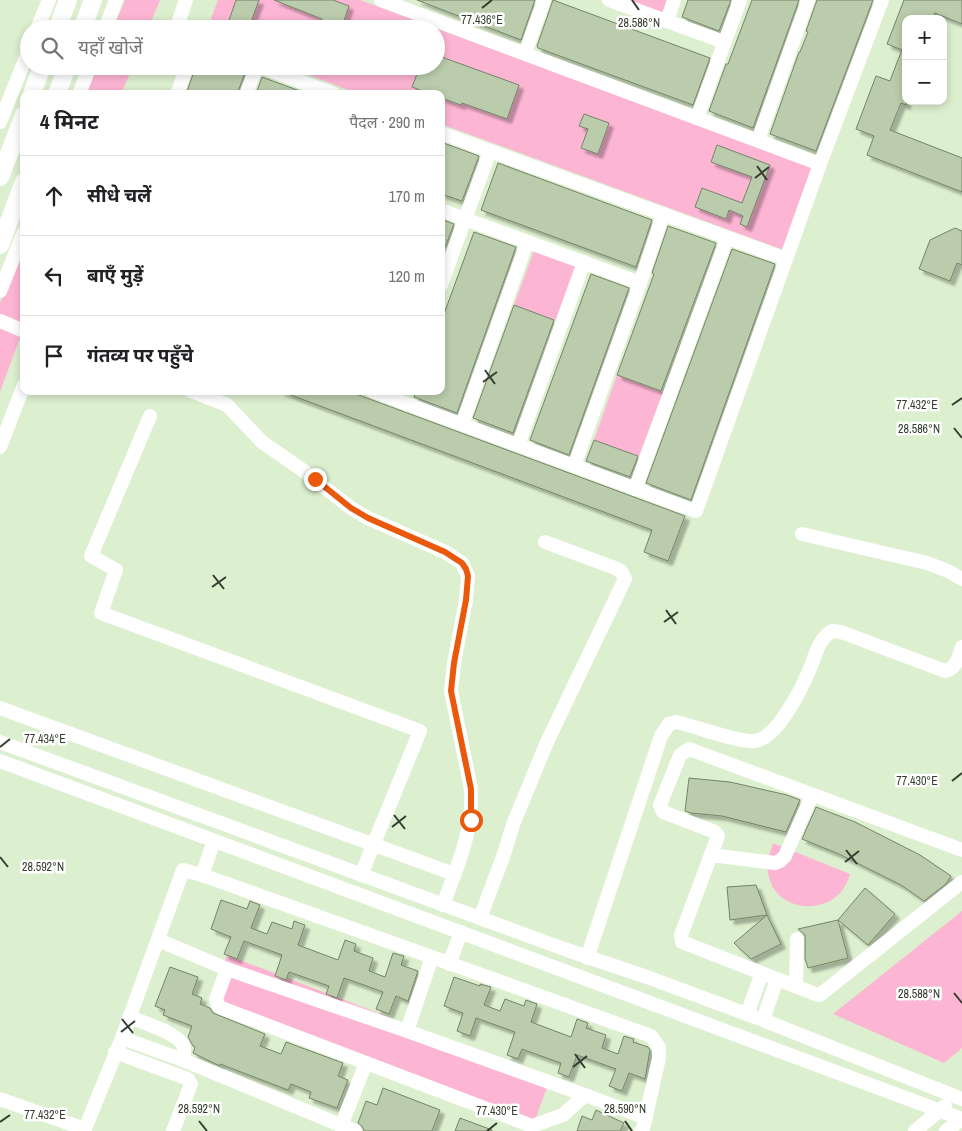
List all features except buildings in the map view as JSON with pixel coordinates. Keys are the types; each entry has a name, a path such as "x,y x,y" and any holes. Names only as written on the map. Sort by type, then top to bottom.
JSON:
{"main road":[{"path":"60,20 68,0"},
{"path":"85,20 93,0"},
{"path":"33,90 39,75"},
{"path":"58,90 64,75"},
{"path":"0,177 20,125"},
{"path":"0,245 20,192"}],"street":[{"path":"41,20 49,0"},
{"path":"108,20 116,0"},
{"path":"179,20 186,0"},
{"path":"381,0 434,20"},
{"path":"525,54 544,0"},
{"path":"609,0 724,42"},
{"path":"667,21 674,0"},
{"path":"697,118 740,0"},
{"path":"758,140 808,0"},
{"path":"401,396 462,424 696,511 820,164 882,0"},
{"path":"445,24 820,164"},
{"path":"0,122 20,72"},
{"path":"81,90 86,75"},
{"path":"178,90 184,75"},
{"path":"248,90 254,75"},
{"path":"279,75 314,90"},
{"path":"445,134 786,260"},
{"path":"445,275 490,151"},
{"path":"445,212 640,283"},
{"path":"574,466 640,283 662,214"},
{"path":"636,489 727,238"},
{"path":"0,291 20,242"},
{"path":"462,424 527,242"},
{"path":"518,445 584,262"},
{"path":"0,321 20,329"},
{"path":"0,447 20,395"},
{"path":"201,395 227,405 262,442 301,469 351,508 368,518 445,552 462,563 466,569 468,576 466,600 454,663 451,691 471,789 471,820 466,841 443,904"},
{"path":"150,416 91,556 116,570 101,613 420,731 361,875"},
{"path":"802,534 927,563 962,580"},
{"path":"480,918 504,857 514,822 546,742 625,579 621,571 615,568 545,542"},
{"path":"587,958 661,736 669,724 676,722 748,741 764,739 778,724 802,687 822,638 832,631 840,632 945,671 950,670 954,665 962,647"},
{"path":"0,708 454,874"},
{"path":"0,742 587,958 647,977 960,1096"},
{"path":"962,850 689,749 680,754 660,807 663,812 715,832 718,836 681,935 681,940 686,944 816,994 821,994 962,882"},
{"path":"0,761 962,1119"},
{"path":"711,855 775,863 780,861 785,856 812,795"},
{"path":"202,875 214,841"},
{"path":"0,1099 84,1130 130,1017 183,870 202,875 651,1036 659,1047 659,1058 643,1124 585,1095 227,969 158,940"},
{"path":"449,964 461,932"},
{"path":"796,986 797,939"},
{"path":"407,1031 432,957"},
{"path":"227,969 216,999 219,1007 532,1126 563,1115 585,1095"},
{"path":"621,992 628,972"},
{"path":"747,1014 762,973"},
{"path":"763,1020 777,979"},
{"path":"130,1017 160,1029 180,1040 184,1048 182,1060"},
{"path":"122,1038 182,1060 355,1131"},
{"path":"115,1052 188,1079 192,1084 173,1131"},
{"path":"341,1126 366,1063"},
{"path":"915,1131 960,1096"},
{"path":"946,1131 962,1119"}],"shaded area":[{"path":"125,0 160,0 152,20 117,20"},
{"path":"218,0 360,0 414,20 210,20"},
{"path":"625,0 671,0 666,15"},
{"path":"445,31 814,168 784,250 445,125 445,90 348,90 309,75 445,75"},
{"path":"94,75 129,75 123,90 88,90"},
{"path":"535,248 577,264 557,321 514,305"},
{"path":"20,256 20,338 0,392 0,303"},
{"path":"617,375 663,392 639,456 594,440"},
{"path":"773,843 850,874 841,892 822,904 812,906 800,906 781,896 774,888 767,868"},
{"path":"962,911 962,1048 944,1063 833,1014"},
{"path":"227,955 550,1079 534,1123 210,999"}],"route":[{"path":"315,479 351,508 368,518 445,552 462,563 466,569 468,576 466,600 451,679 451,691 471,789 471,820"}]}
